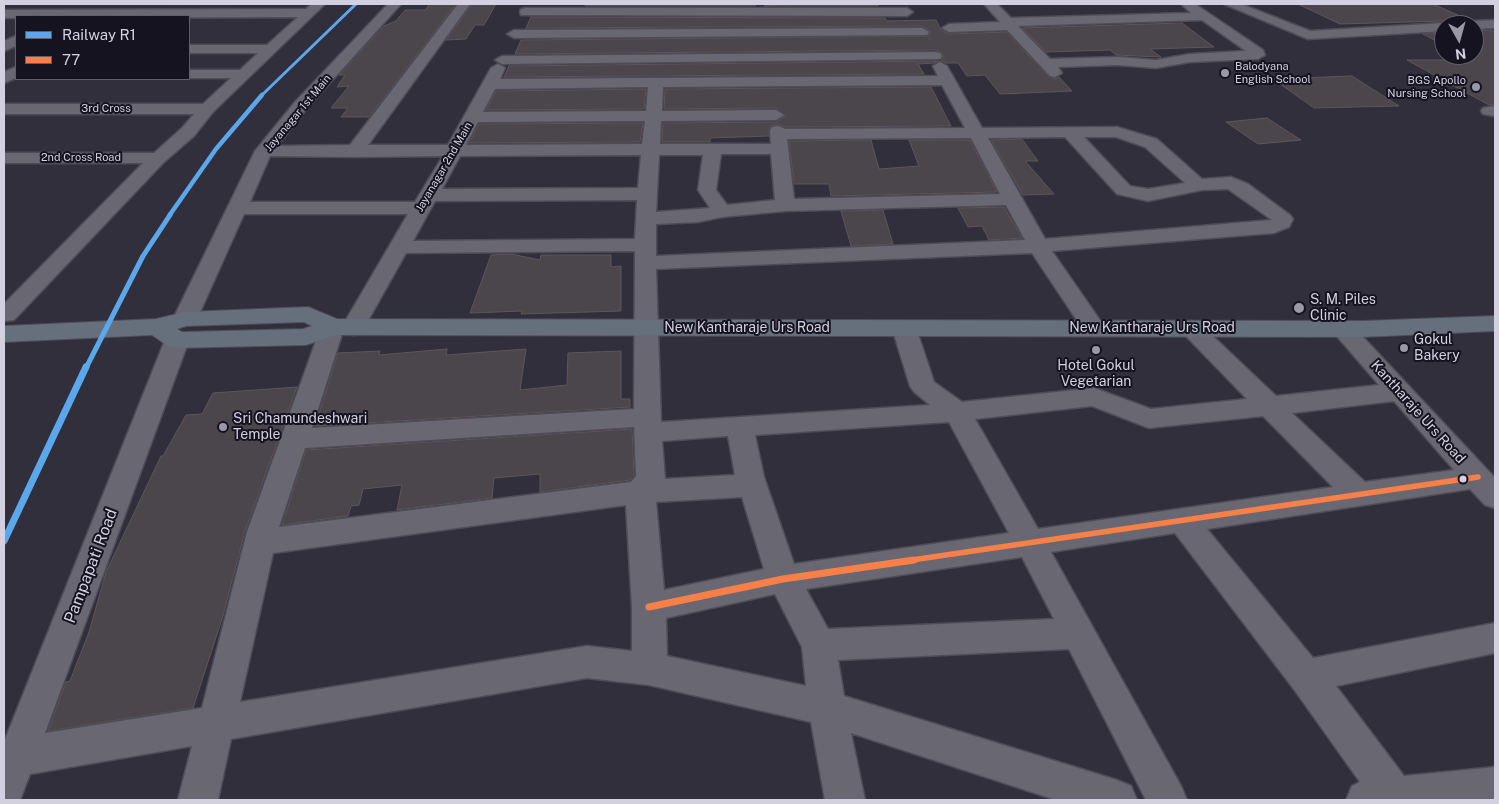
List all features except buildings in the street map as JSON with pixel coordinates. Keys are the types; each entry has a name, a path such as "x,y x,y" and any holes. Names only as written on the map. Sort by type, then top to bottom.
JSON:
{"main road":[{"name":"New Kantharaje Urs Road","path":"4,321 306,337 343,327 1094,329 1352,328 1495,324"}],"street":[{"path":"111,15 130,4"},
{"name":"Jayanagar 1st Main","path":"173,329 264,151 301,105 395,4"},
{"path":"354,152 464,4"},
{"path":"990,4 1051,68 1118,61 1156,64 1190,58 1258,56 1258,53 1187,4"},
{"path":"1233,5 1264,5"},
{"path":"1233,5 1308,36 1434,28"},
{"path":"5,15 111,15 314,8"},
{"path":"4,321 158,158 188,132 208,109 314,8"},
{"path":"529,8 904,8 922,32 1038,246 1094,329"},
{"name":"Jayanagar 2nd Main","path":"198,800 260,542 293,439 343,327 398,247 425,201 454,151 529,8"},
{"path":"776,8 771,57 785,205"},
{"path":"1208,19 1206,25 1238,48 1235,49"},
{"path":"950,28 1009,24 1208,19 1242,21"},
{"path":"272,30 291,30"},
{"path":"514,34 922,32"},
{"path":"4,47 15,41"},
{"path":"190,49 270,49"},
{"path":"502,60 935,56"},
{"path":"190,74 244,74"},
{"path":"490,84 948,80"},
{"path":"649,669 649,607 640,492 651,478 648,424 645,254 652,116 656,83"},
{"name":"3rd Cross","path":"4,109 208,109"},
{"path":"472,117 776,115"},
{"path":"398,247 645,254 1038,246 1274,227 1282,223 1283,218 1241,188 1223,182 1148,195 1124,190 1068,131"},
{"path":"264,151 713,149 779,141 977,132 1117,132 1151,143 1198,185"},
{"path":"713,149 707,190 722,211"},
{"name":"2nd Cross Road","path":"4,158 158,158"},
{"path":"236,208 647,194"},
{"path":"646,219 698,216 722,211 785,205 1014,199"},
{"path":"904,328 923,386 957,412 1032,544 1167,800"},
{"path":"1191,328 1267,406 1359,495"},
{"name":"Kantharaje Urs Road","path":"1352,328 1400,392 1489,483"},
{"name":"Kantharaje Urs Road","path":"1352,328 1489,483"},
{"name":"Pampapati Road","path":"4,791 173,329"},
{"path":"293,439 648,424 739,426 957,412 1094,396 1149,419 1400,392"},
{"path":"739,426 753,485 783,579 819,645 827,708 845,800"},
{"path":"649,607 783,579 1359,495 1489,483"},
{"path":"260,542 640,492 753,485"},
{"path":"1183,521 1306,676 1381,799 1495,787"},
{"path":"819,645 1078,633"},
{"path":"1306,676 1495,638"},
{"path":"18,757 588,662 649,669 827,708 1116,800"}],"rail line":[{"name":"R1","path":"4,541 98,342 143,256 216,149 263,93 356,4"}],"transit line":[{"name":"77","path":"649,607 783,579 1478,477"}],"place":[{"name":"Balodyana English School","path":"1225,73"},
{"name":"BGS Apollo Nursing School","path":"1476,87"},
{"name":"S. M. Piles Clinic","path":"1299,308"},
{"name":"Gokul Bakery","path":"1404,348"},
{"name":"Hotel Gokul Vegetarian","path":"1096,350"},
{"name":"Sri Chamundeshwari Temple","path":"223,427"}]}
